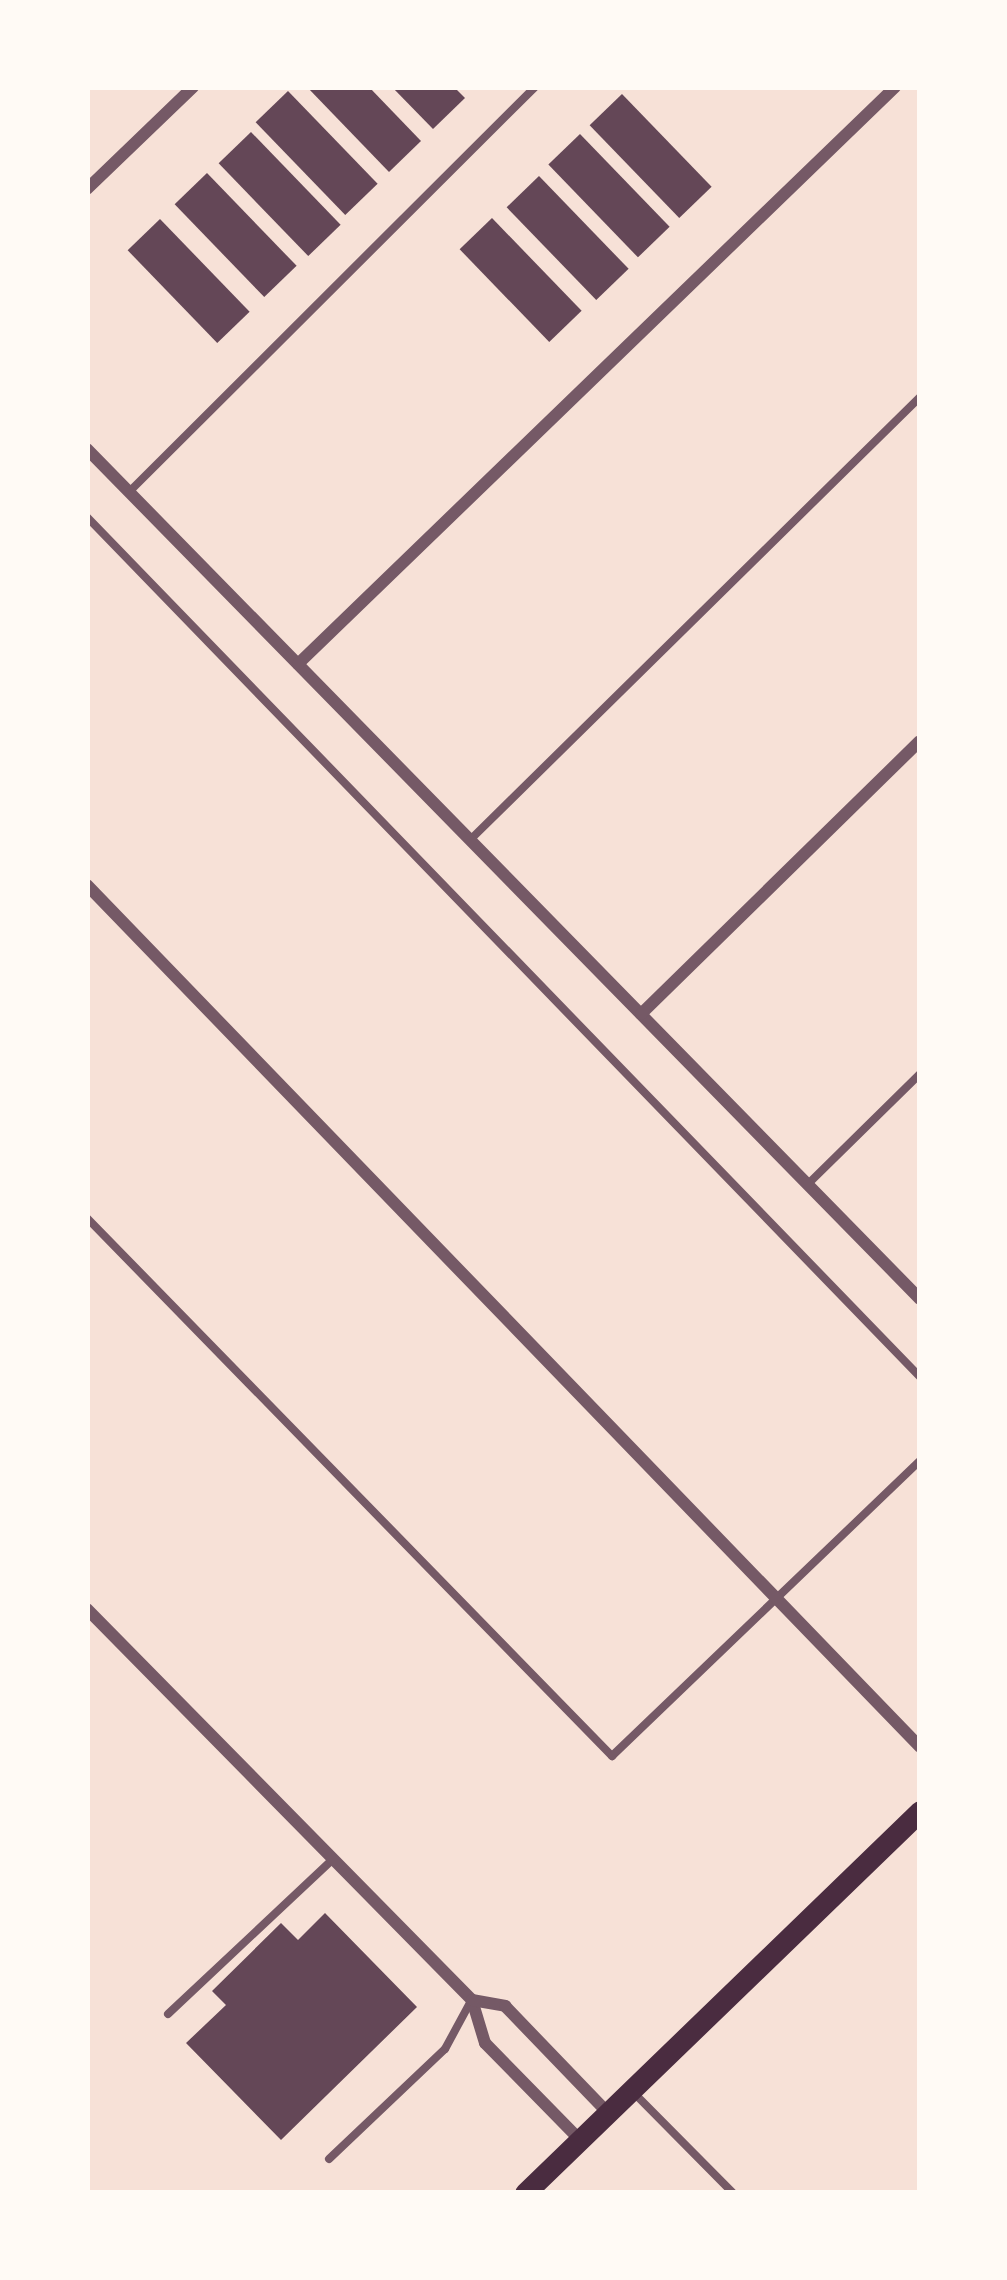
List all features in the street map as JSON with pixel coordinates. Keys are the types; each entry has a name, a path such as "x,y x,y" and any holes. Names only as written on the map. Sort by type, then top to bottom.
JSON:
{"main road":[{"path":"525,2193 920,1811"}],"street":[{"path":"87,190 193,87"},
{"path":"298,664 895,87"},
{"path":"87,448 920,1299"},
{"path":"641,1014 920,741"},
{"path":"87,885 920,1748"},
{"path":"87,1610 472,2000 484,2043 580,2140"},
{"path":"472,2000 505,2006 608,2112"}],"lane":[{"path":"129,492 535,87"},
{"path":"470,840 920,397"},
{"path":"87,517 920,1377"},
{"path":"808,1184 920,1074"},
{"path":"87,1218 613,1756 920,1461"},
{"path":"168,2014 332,1860"},
{"path":"329,2159 446,2049 472,2000"},
{"path":"631,2090 733,2193"}],"building":[{"path":"307,87 369,87 421,141 389,172"},
{"path":"392,87 454,87 465,98 433,129"},
{"path":"288,91 378,184 345,215 256,122"},
{"path":"622,94 712,187 679,218 590,125"},
{"path":"251,132 341,225 308,256 219,163"},
{"path":"580,134 670,227 638,257 548,165"},
{"path":"207,173 297,266 264,297 175,204"},
{"path":"539,176 629,269 596,300 507,207"},
{"path":"492,218 582,311 549,342 460,249"},
{"path":"160,219 250,312 217,343 128,250"},
{"path":"325,1913 417,2007 281,2140 186,2043 226,2005 212,1991 281,1923 298,1940"}]}
